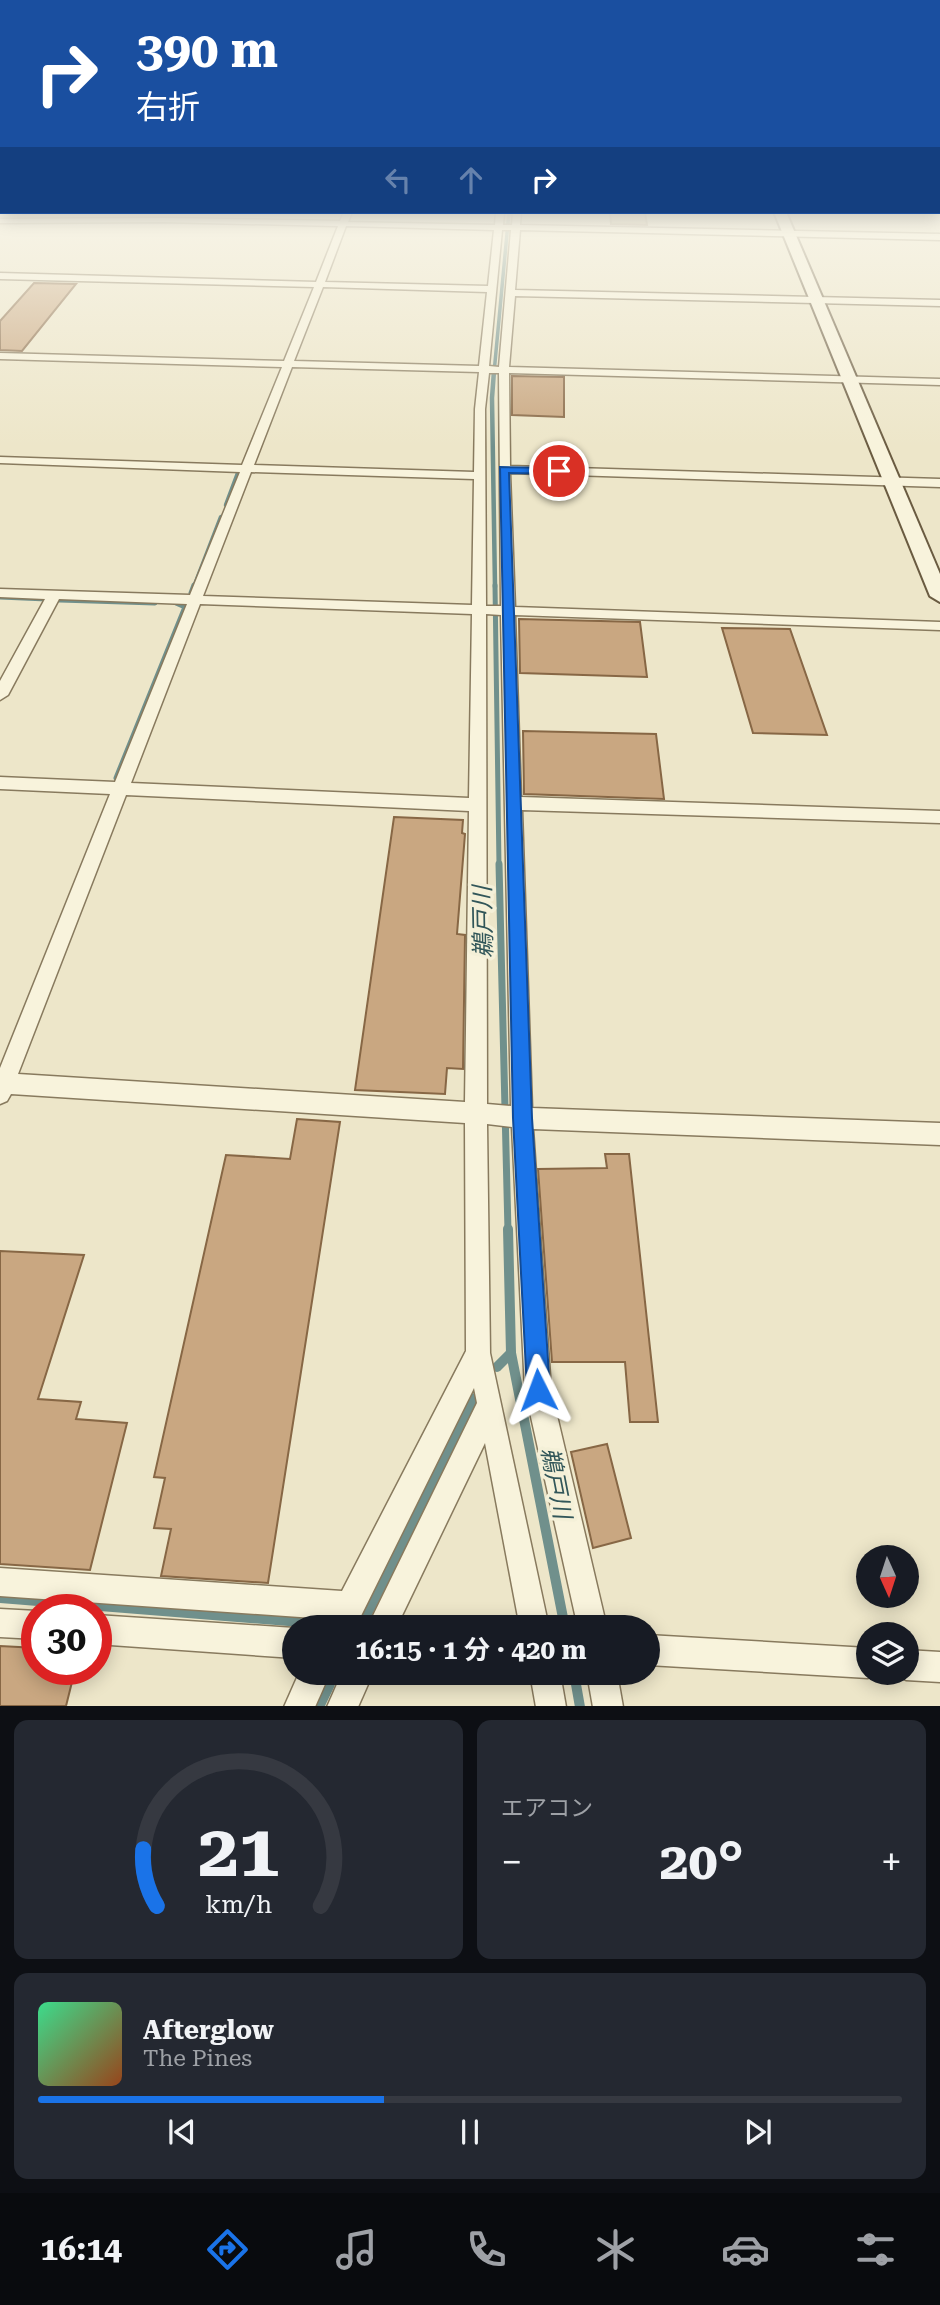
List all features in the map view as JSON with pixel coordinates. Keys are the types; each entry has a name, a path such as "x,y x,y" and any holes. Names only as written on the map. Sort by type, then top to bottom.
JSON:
{"street":[{"path":"318,288 1,1087 482,1113 519,1118 940,1133"},
{"path":"378,288 940,301"},
{"path":"501,288 494,370 479,474 482,611 478,810 482,1113 478,1353 533,1615"},
{"path":"812,288 940,596"},
{"path":"0,356 940,382"},
{"path":"494,370 504,473 505,612 513,808 519,1118 538,1390 590,1615"},
{"path":"0,458 479,474"},
{"path":"504,473 892,485 940,483"},
{"path":"892,485 940,490"},
{"path":"0,593 940,626"},
{"path":"0,695 54,595"},
{"path":"0,783 119,793 478,810"},
{"path":"0,793 119,793"},
{"path":"513,808 940,817"},
{"path":"513,808 940,827"},
{"path":"346,1615 478,1353"},
{"path":"387,1615 490,1404"},
{"path":"0,1582 325,1615"},
{"path":"0,1623 21,1624"},
{"path":"112,1630 282,1642"},
{"path":"660,1651 856,1662"},
{"path":"919,1666 940,1667"},
{"path":"299,1706 310,1685"},
{"path":"342,1706 352,1685"},
{"path":"547,1685 551,1706"},
{"path":"604,1685 608,1706"}],"building":[{"path":"30,288 73,288 22,351 0,350 0,321"},
{"path":"512,376 564,377 564,417 512,415"},
{"path":"519,619 640,622 647,677 520,673"},
{"path":"722,628 790,629 827,735 753,733"},
{"path":"523,731 656,734 664,799 524,794"},
{"path":"394,817 463,820 462,833 465,834 457,934 465,935 463,1069 447,1068 445,1094 355,1090"},
{"path":"297,1119 340,1122 268,1583 161,1576 171,1529 154,1528 165,1478 154,1477 226,1155 290,1159"},
{"path":"605,1154 629,1154 658,1422 630,1422 625,1362 552,1362 538,1169 607,1168"},
{"path":"0,1251 84,1255 38,1399 81,1402 76,1419 127,1423 90,1570 0,1564"},
{"path":"607,1444 631,1538 593,1548 571,1452"},
{"path":"0,1646 21,1647 21,1685 71,1685 66,1706 0,1706"}],"waterway":[{"name":"鵜戸川","path":"494,373 502,288"},
{"name":"鵜戸川","path":"494,371 492,398 495,587"},
{"path":"226,505 238,473"},
{"path":"194,587 221,517"},
{"path":"191,593 194,585"},
{"name":"鵜戸川","path":"495,585 499,866"},
{"path":"0,597 47,599"},
{"path":"60,600 155,603"},
{"path":"116,778 185,607 176,603"},
{"name":"鵜戸川","path":"499,864 508,1231"},
{"name":"鵜戸川","path":"508,1229 511,1353"},
{"path":"497,1367 511,1353"},
{"name":"鵜戸川","path":"511,1353 562,1615"},
{"path":"366,1615 475,1398"},
{"path":"0,1598 282,1620"},
{"path":"319,1706 330,1685"},
{"name":"鵜戸川","path":"576,1685 580,1706"}],"route":[{"path":"538,1390 522,1118 504,469 559,471"}]}
